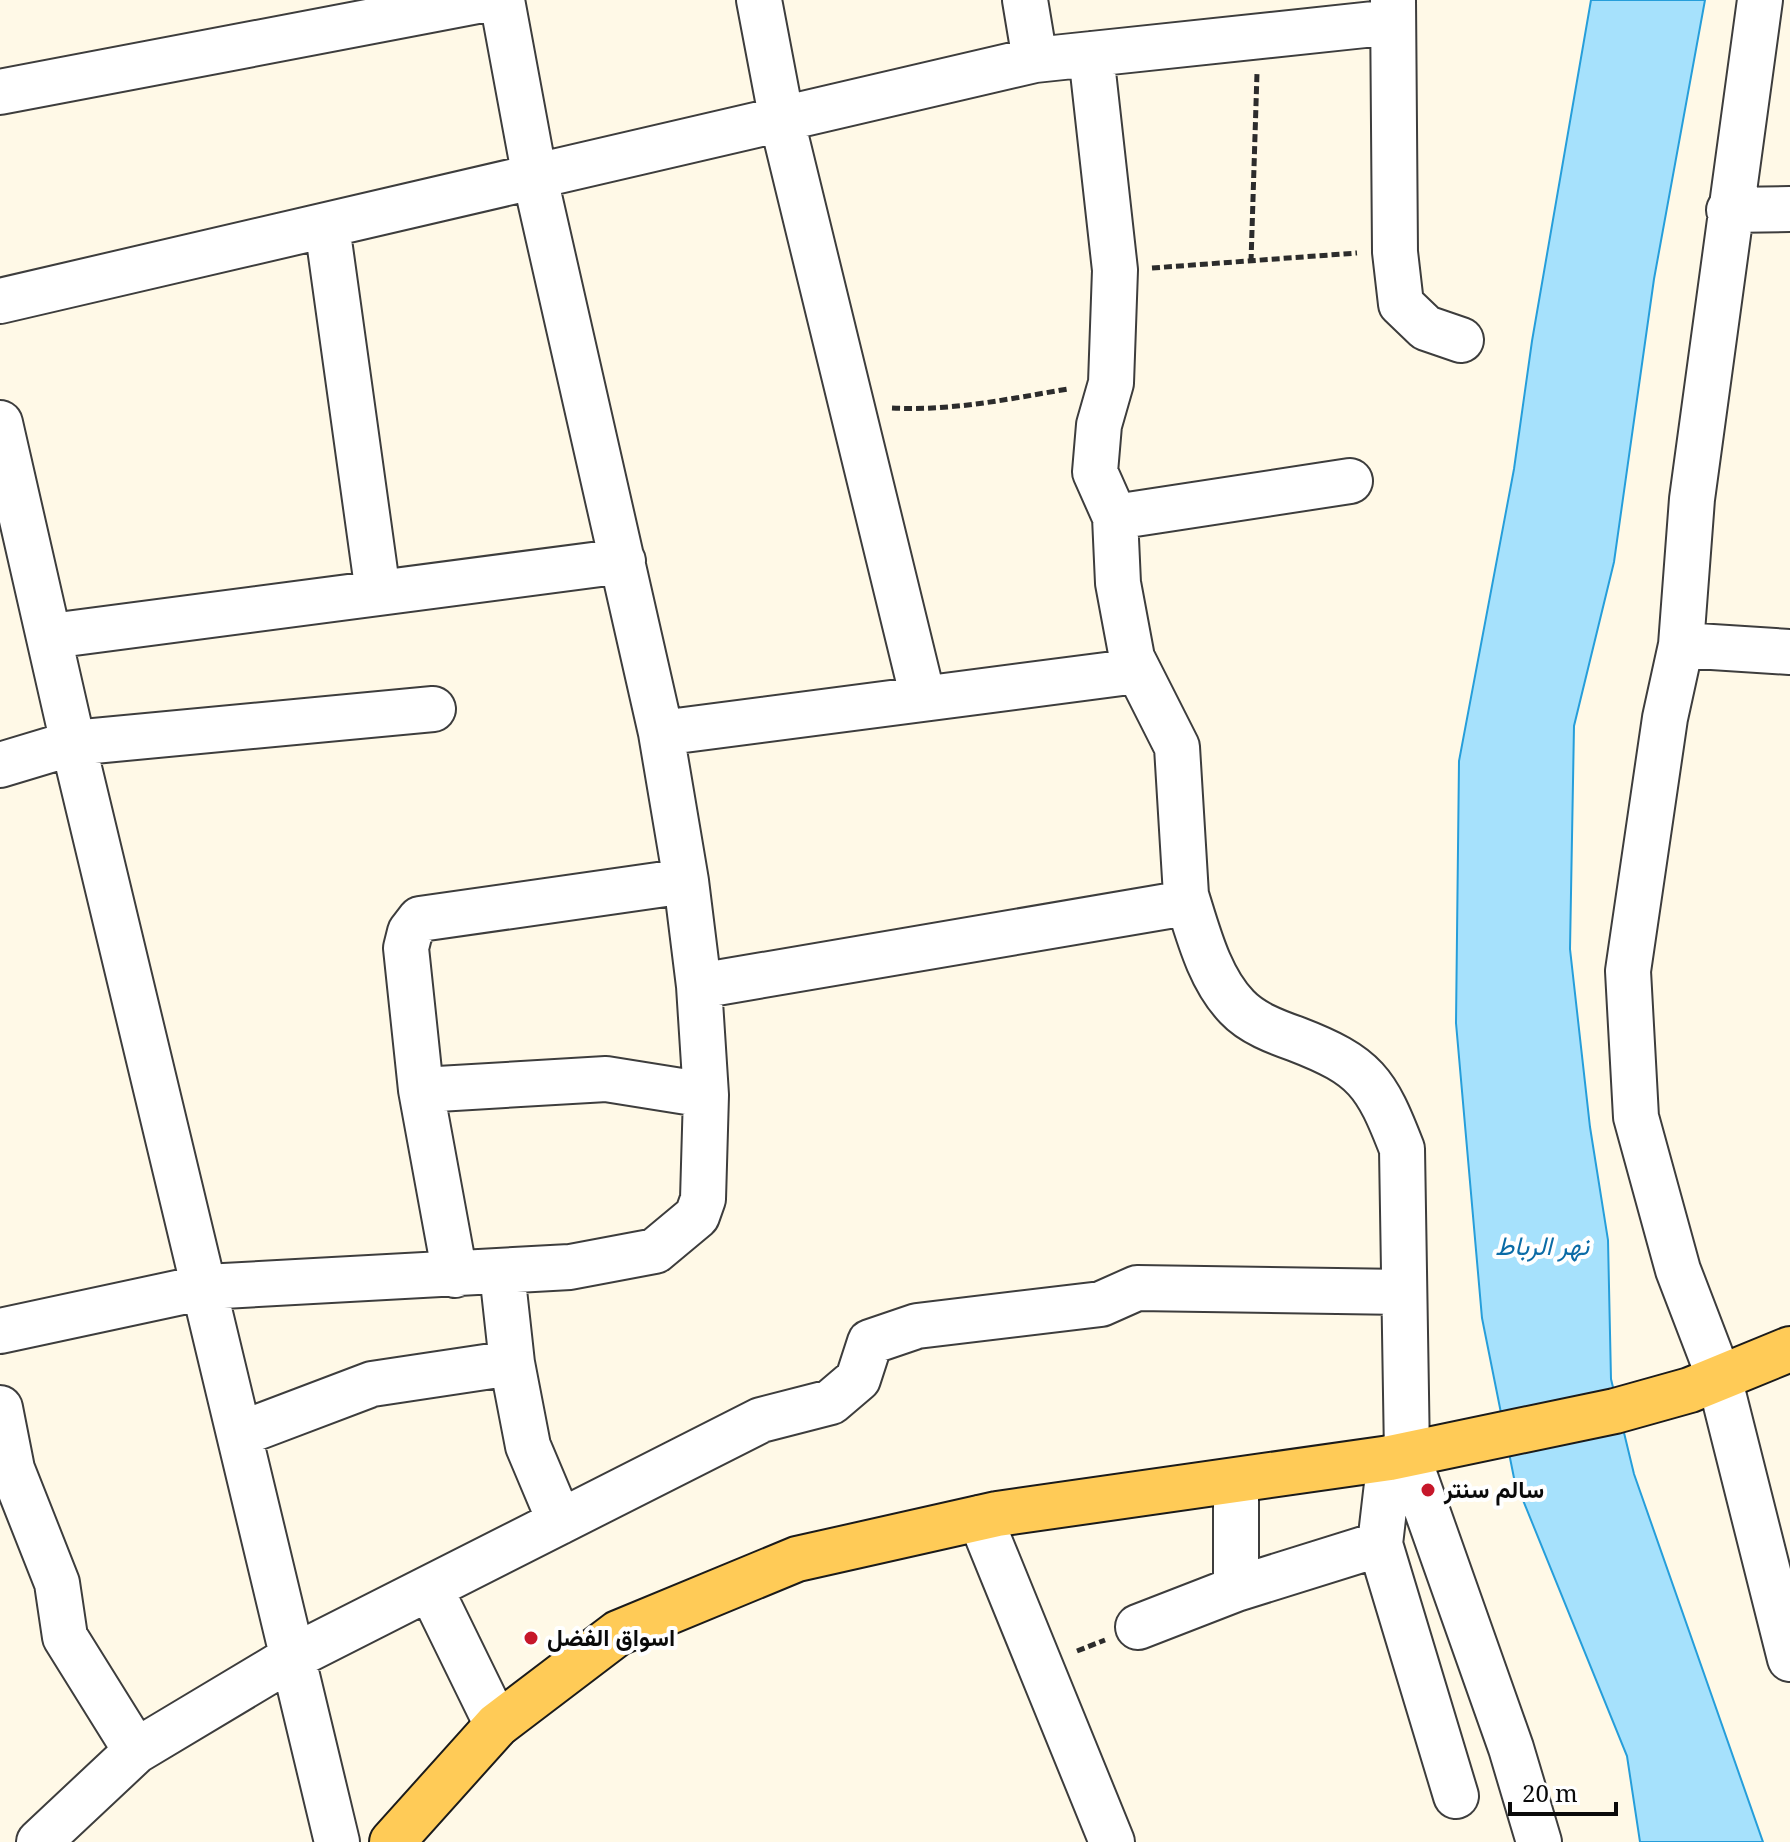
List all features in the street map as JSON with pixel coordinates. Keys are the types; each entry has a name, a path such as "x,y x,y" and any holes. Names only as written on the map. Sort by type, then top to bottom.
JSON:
{"main road":[{"path":"392,1842 497,1725 618,1633 797,1559 980,1518 1409,1453 1615,1411 1704,1384 1790,1349"}],"street":[{"path":"0,92 483,0"},
{"path":"0,1331 205,1287 570,1267 655,1251 697,1216 703,1199 706,1095 699,986 686,881 661,733 535,178 502,0"},
{"path":"759,0 782,121 923,698"},
{"path":"1025,0 1035,60"},
{"path":"1760,0 1692,499 1681,645 1665,718 1628,971 1636,1117 1678,1270 1704,1384 1790,1659"},
{"path":"0,301 1035,60 1258,36 1393,11 1395,252 1401,304 1426,328 1461,340"},
{"path":"1091,54 1115,270 1111,383 1099,425 1095,472 1115,517 1118,583 1137,671 1177,747 1186,895 1203,947 1219,981 1238,1008 1268,1029 1330,1054 1366,1076 1384,1102 1402,1149 1409,1453 1511,1748 1539,1842"},
{"path":"1729,210 1790,209"},
{"path":"327,226 378,593"},
{"path":"0,423 73,743 337,1842"},
{"path":"1115,517 1350,481"},
{"path":"51,636 623,561"},
{"path":"1681,645 1790,652"},
{"path":"661,733 1137,671"},
{"path":"0,765 73,743 433,709"},
{"path":"455,1275 421,1090 406,948 410,932 420,919 686,881"},
{"path":"699,986 1169,909 1180,904 1186,895"},
{"path":"421,1090 606,1079 706,1095"},
{"path":"502,1272 512,1363 528,1446 560,1522"},
{"path":"39,1842 136,1751 293,1657 431,1590 761,1420 831,1402 858,1379 870,1342 917,1326 1101,1304 1137,1288 1404,1292"},
{"path":"240,1434 372,1384 512,1363"},
{"path":"0,1408 12,1469 57,1583 65,1637 136,1751"},
{"path":"1409,1453 1380,1544 1456,1796"},
{"path":"1236,1481 1236,1589"},
{"path":"980,1518 1052,1661 1112,1842"},
{"path":"1138,1627 1236,1589 1380,1544"},
{"path":"431,1590 497,1725"}],"path":[{"path":"1251,262 1258,36"},
{"path":"1115,270 1251,262 1306,255 1395,252"},
{"path":"851,406 937,410 1111,383"}],"water":[{"name":"نهر الرباط","path":"1591,0 1705,0 1654,279 1614,562 1574,726 1570,949 1590,1127 1608,1240 1611,1379 1634,1474 1763,1842 1640,1842 1627,1756 1514,1478 1482,1318 1456,1023 1459,761 1514,469 1532,341"}],"place":[{"name":"سالم سنتر","path":"1428,1490"},
{"name":"اسواق الفضل","path":"531,1638"}]}
